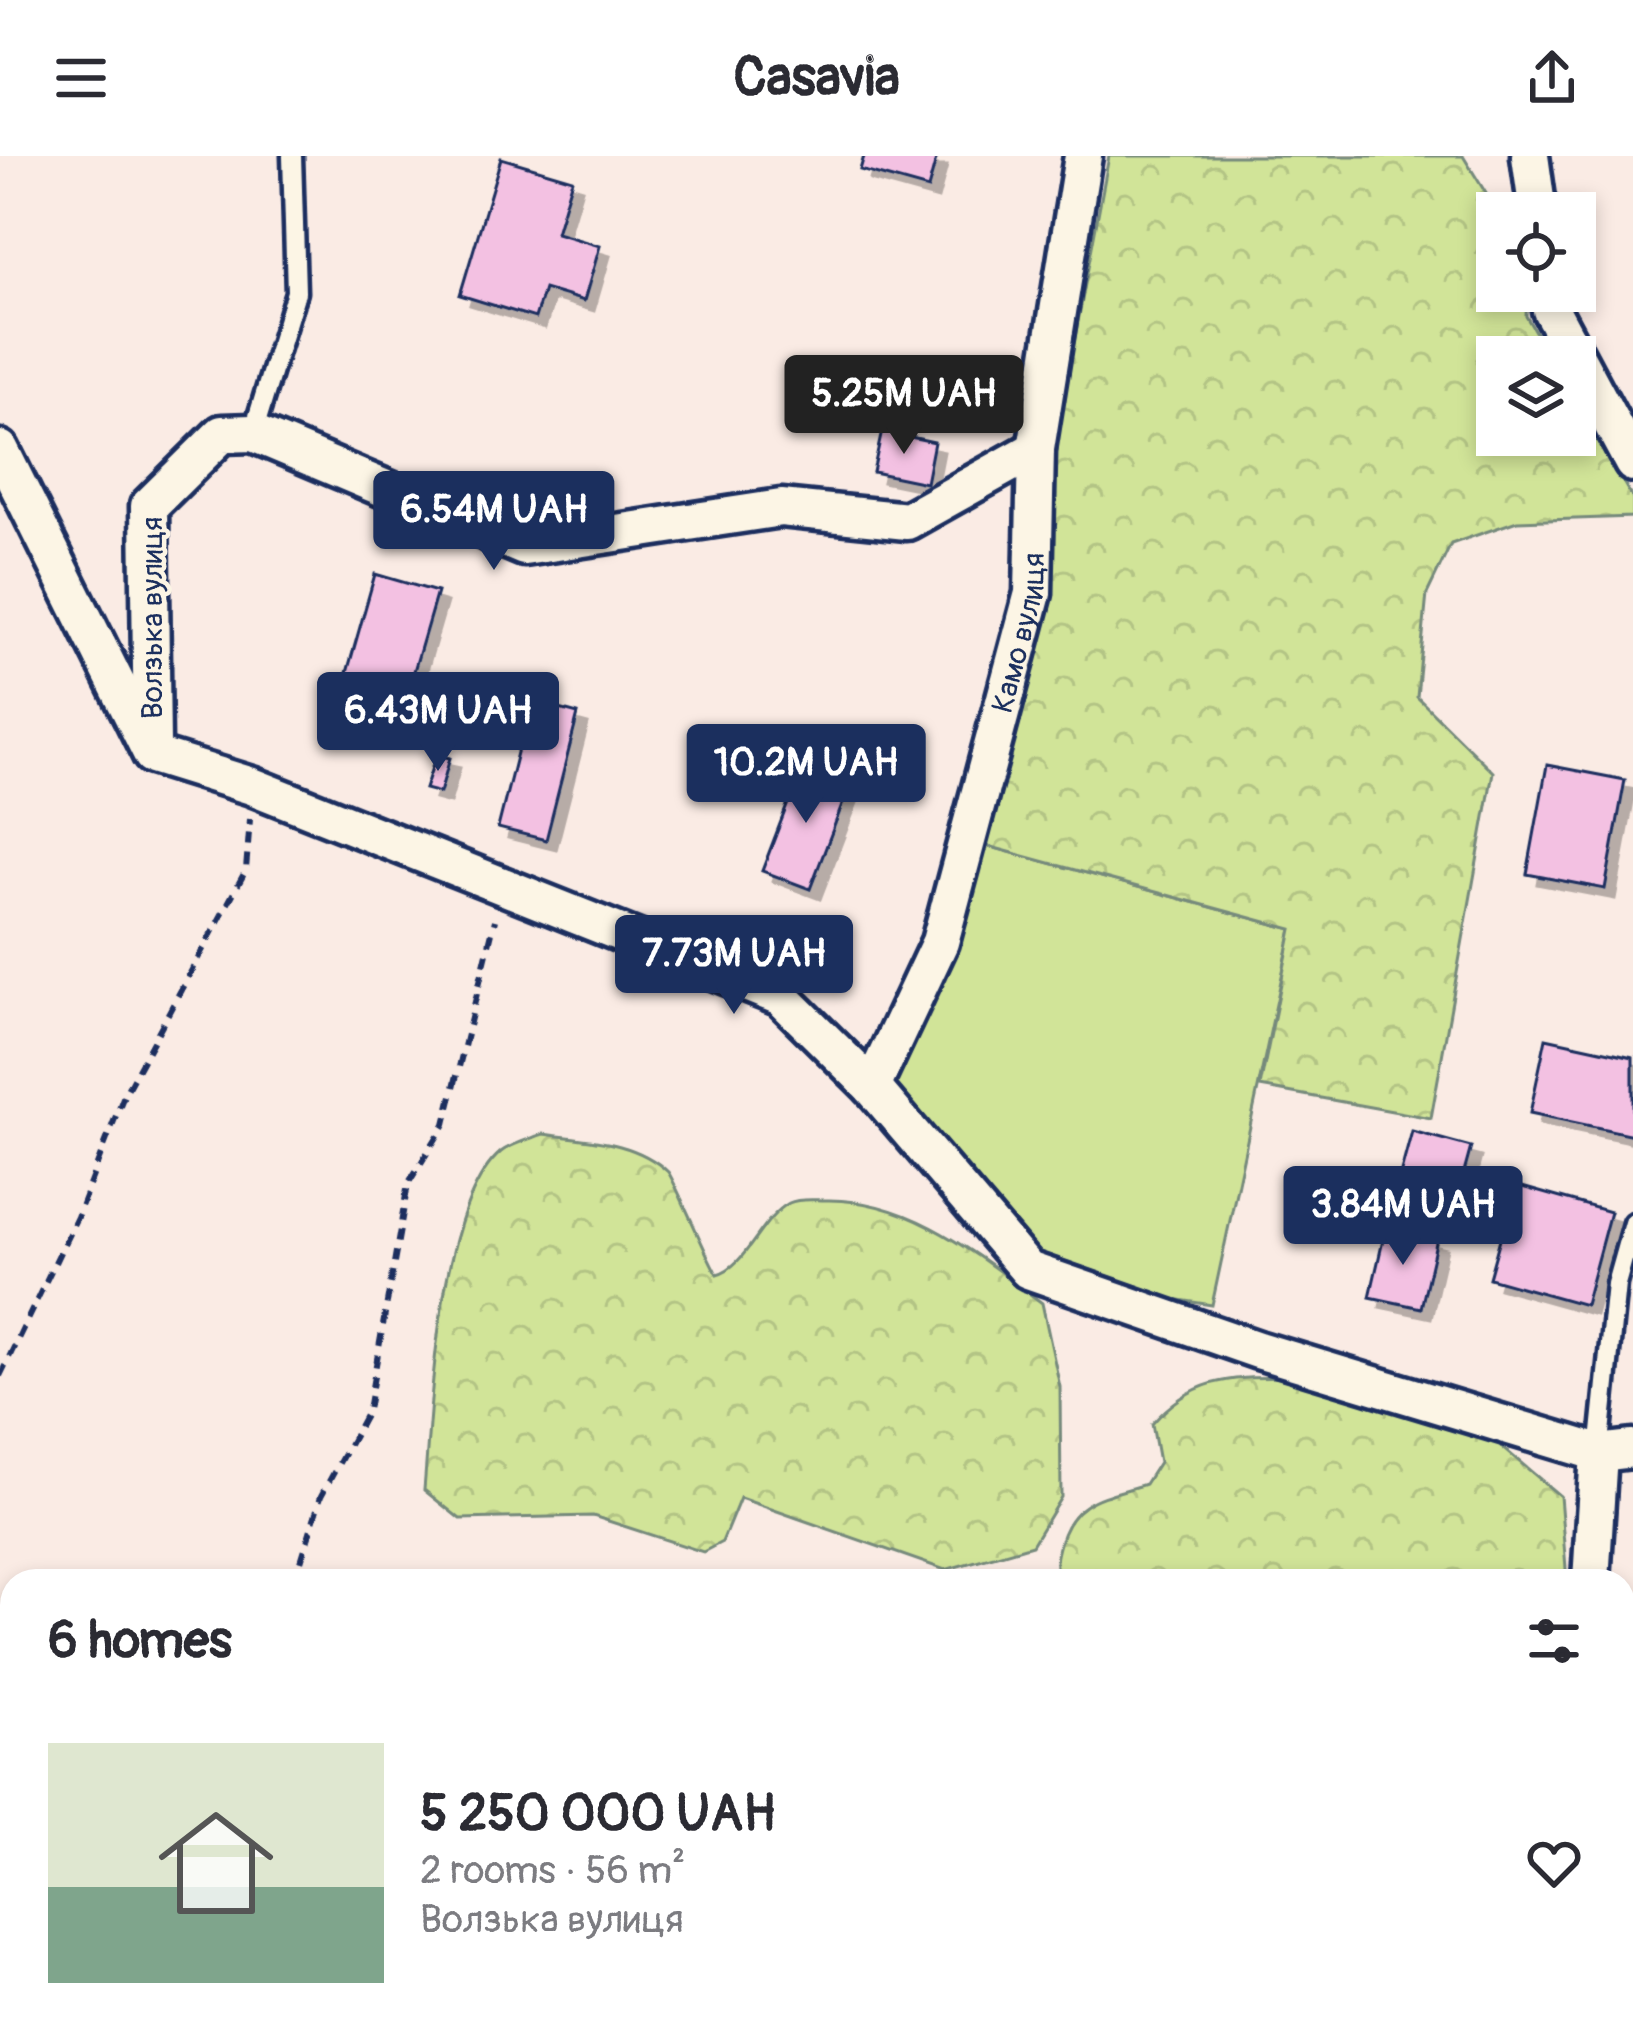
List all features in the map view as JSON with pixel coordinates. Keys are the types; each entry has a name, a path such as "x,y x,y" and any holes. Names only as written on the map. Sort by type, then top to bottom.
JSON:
{"street":[{"name":"Камо вулиця","path":"872,1088 940,942 1033,593 1036,448 1083,156"},
{"path":"1531,156 1535,192"},
{"path":"1552,312 1633,463"},
{"path":"253,433 524,547 781,508 907,521 1036,448"},
{"name":"Волзька вулиця","path":"152,755 149,506 222,434 253,433"},
{"path":"0,448 152,755 252,786 781,997 872,1088 1028,1270 1258,1351 1616,1451"},
{"path":"1593,1569 1616,1451 1633,1425"}],"lane":[{"path":"253,433 296,292 292,156"},
{"path":"1616,1451 1616,1284 1633,1223"}],"path":[{"path":"0,1376 77,1217 124,1095 246,870 252,786"},
{"path":"299,1569 320,1496 368,1410 408,1184 445,1124 494,922 524,893"}],"green space":[{"path":"1109,156 1463,156 1485,192 1476,192 1476,312 1526,312 1538,336 1476,336 1476,456 1596,456 1596,436 1633,499 1633,517 1517,521 1451,544 1427,594 1417,697 1493,772 1431,1118 1260,1087 1292,929 980,844"},
{"path":"980,844 1292,929 1212,1305 1173,1299 1039,1252 894,1082 959,948"},
{"path":"543,1134 609,1143 655,1161 668,1172 717,1274 736,1262 789,1203 856,1202 886,1208 941,1233 1042,1303 1060,1387 1061,1497 1032,1545 942,1569 740,1498 722,1542 703,1552 593,1516 460,1519 424,1490 442,1310 463,1216 480,1178 501,1152"},
{"path":"1298,1377 1468,1418 1560,1496 1566,1569 1056,1569 1066,1528 1082,1508 1145,1484 1159,1462 1152,1424 1169,1407 1202,1387"}],"building":[{"path":"864,156 937,156 928,189 860,170"},
{"path":"501,158 572,179 556,233 600,246 584,301 544,289 535,318 460,295"},
{"path":"882,431 934,442 926,483 873,472"},
{"path":"375,574 437,592 398,726 337,708"},
{"path":"530,701 578,714 546,840 498,828"},
{"path":"436,755 450,758 440,793 425,789"},
{"path":"803,764 851,782 810,889 762,871"},
{"path":"1547,765 1625,780 1605,889 1527,874"},
{"path":"1546,1038 1633,1057 1633,1135 1530,1113"},
{"path":"1412,1131 1471,1147 1455,1206 1396,1190"},
{"path":"1515,1185 1610,1212 1585,1305 1489,1278"},
{"path":"1386,1227 1437,1239 1421,1308 1370,1297"}]}
